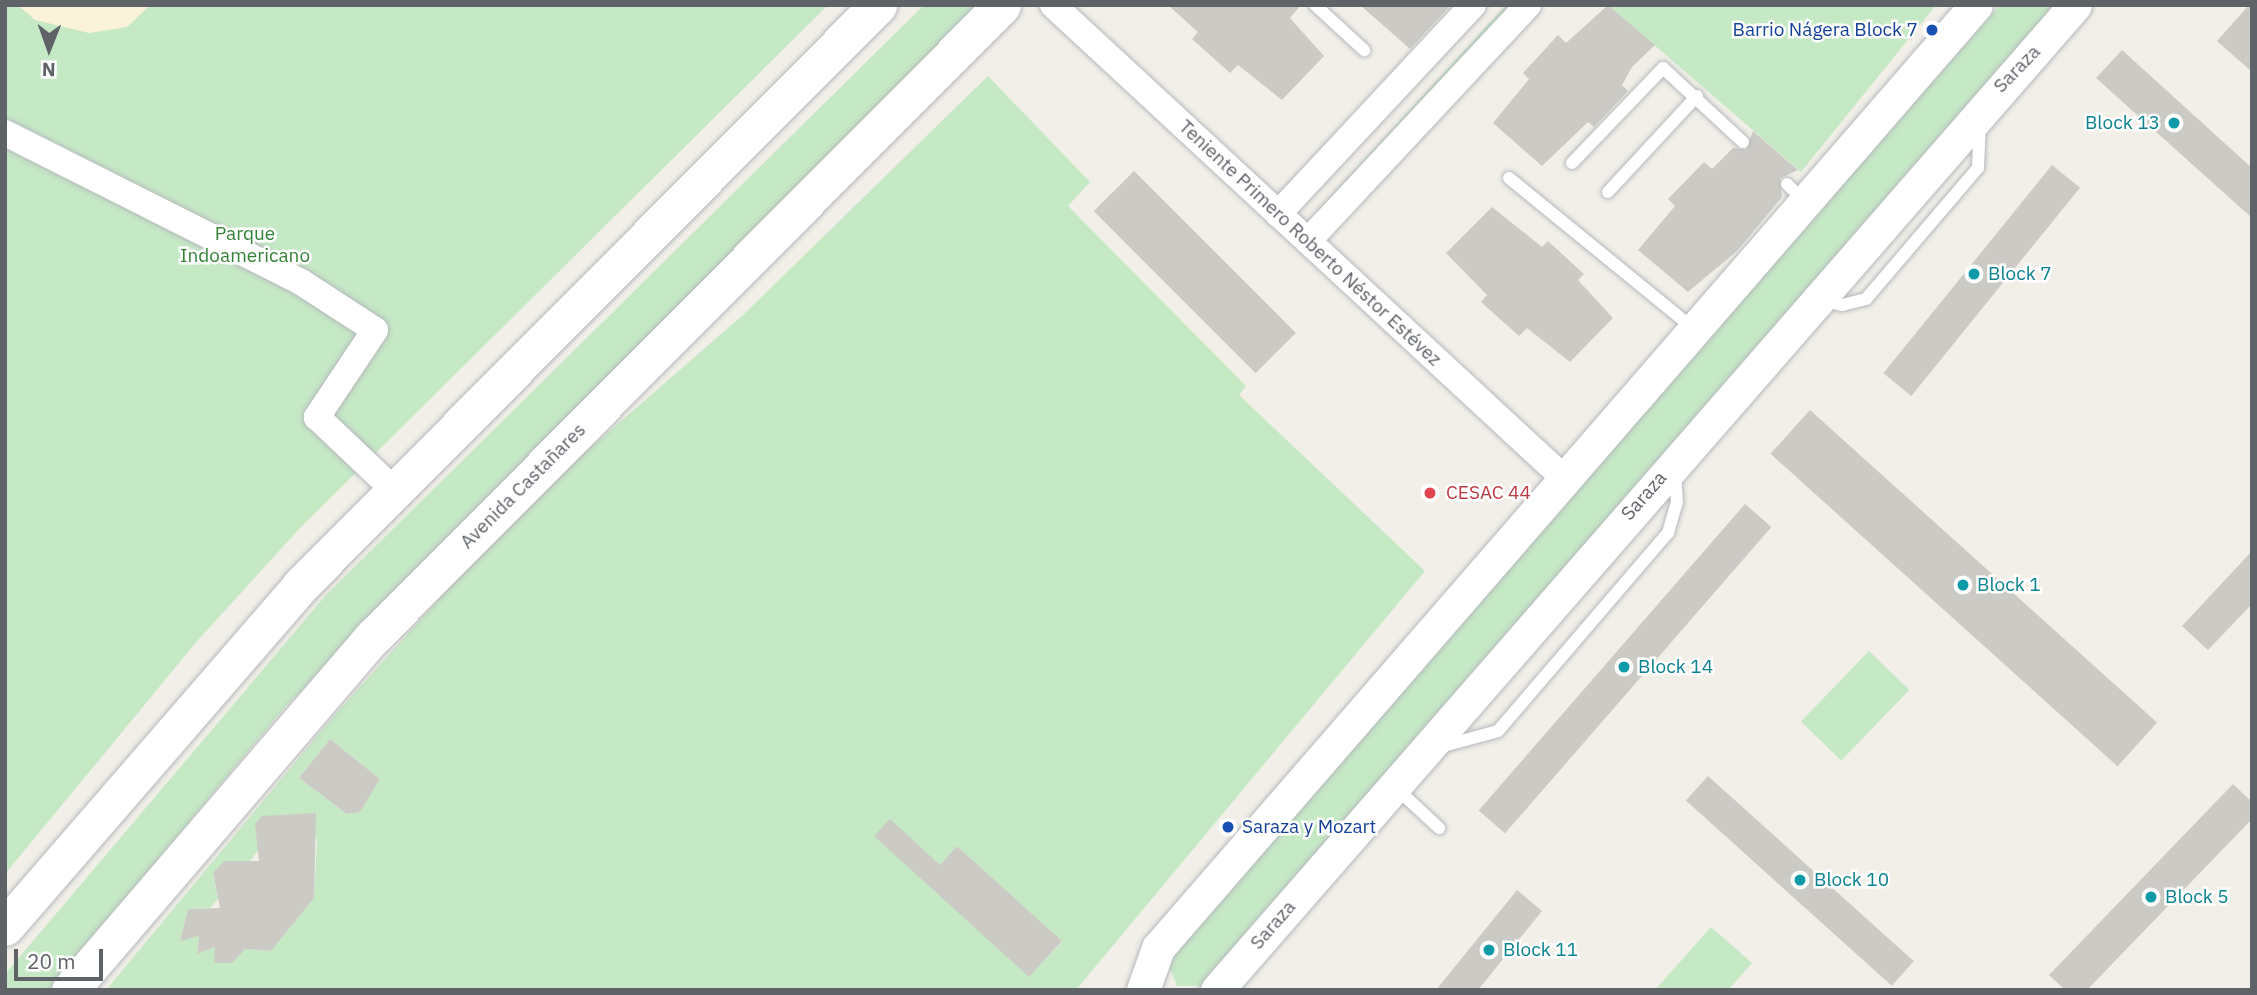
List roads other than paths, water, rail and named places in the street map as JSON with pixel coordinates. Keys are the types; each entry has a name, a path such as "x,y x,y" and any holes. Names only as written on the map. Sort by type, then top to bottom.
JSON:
{"main road":[{"path":"5,927 300,586 878,5"},
{"name":"Avenida Castañares","path":"70,990 373,637 1002,5"}],"street":[{"name":"Teniente Primero Roberto Néstor Estévez","path":"1053,5 1567,481"},
{"path":"1278,214 1473,5"},
{"path":"1308,241 1528,5"},
{"path":"1140,988 1158,948 1698,332 1797,194 1976,5"},
{"name":"Saraza","path":"1217,990 1814,298 2074,5"},
{"path":"5,133 301,282 375,330 317,417 395,491"}],"lane":[{"path":"1315,5 1364,50"},
{"path":"1572,163 1655,71 1671,70 1743,142"},
{"path":"1608,192 1698,96"},
{"path":"1509,178 1698,332"},
{"path":"1394,786 1439,828"}],"place":[{"name":"Barrio Nágera Block 7","path":"1932,30"},
{"name":"Block 13","path":"2174,123"},
{"name":"Block 7","path":"1974,274"},
{"name":"CESAC 44","path":"1430,493"},
{"name":"Block 1","path":"1963,585"},
{"name":"Block 14","path":"1624,667"},
{"name":"Saraza y Mozart","path":"1228,827"},
{"name":"Block 10","path":"1800,880"},
{"name":"Block 5","path":"2151,897"},
{"name":"Block 11","path":"1489,950"}],"park label":[{"name":"Parque Indoamericano","path":"245,245"}]}
